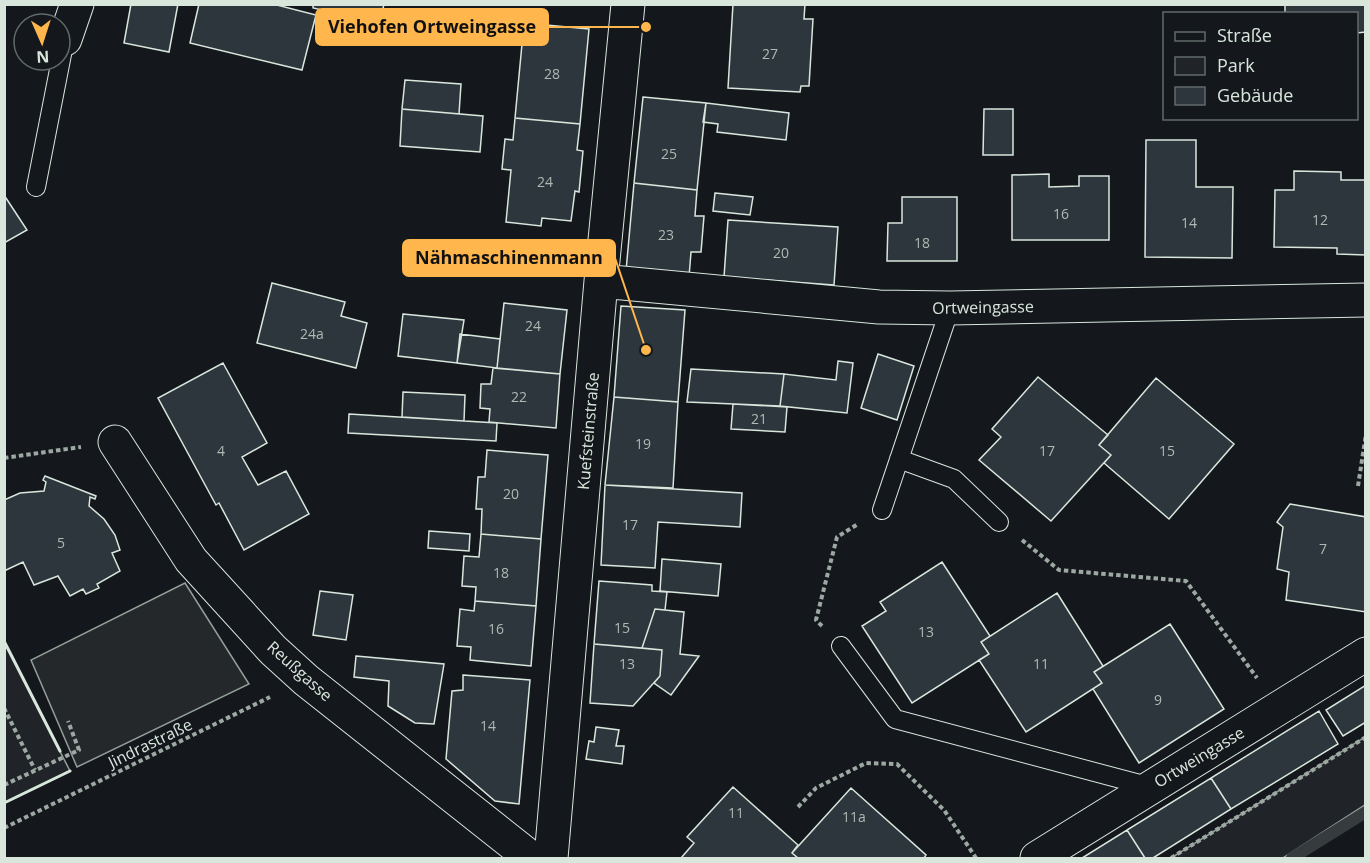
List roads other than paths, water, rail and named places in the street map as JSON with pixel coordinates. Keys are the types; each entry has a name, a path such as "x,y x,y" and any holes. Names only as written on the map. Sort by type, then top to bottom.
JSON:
{"street":[{"path":"72,19 77,4"},
{"name":"Kuefsteinstraße","path":"551,858 601,281 628,4"},
{"name":"Ortweingasse","path":"601,281 879,307 950,308 1365,300"},
{"name":"Reußgasse","path":"115,442 190,560 273,650 306,680 531,858"},
{"name":"Ortweingasse","path":"1151,788 1365,654"},
{"path":"1037,858 1151,788"}],"lane":[{"path":"36,187 59,72"},
{"path":"882,510 950,308"},
{"path":"899,459 954,479 999,522"},
{"name":"Ortweingasse","path":"841,646 895,719 1151,788"}],"waterway":[{"path":"1292,858 1366,812"}],"place":[{"name":"Viehofen Ortweingasse","path":"646,27"},
{"name":"Nähmaschinenmann","path":"646,350"}]}
